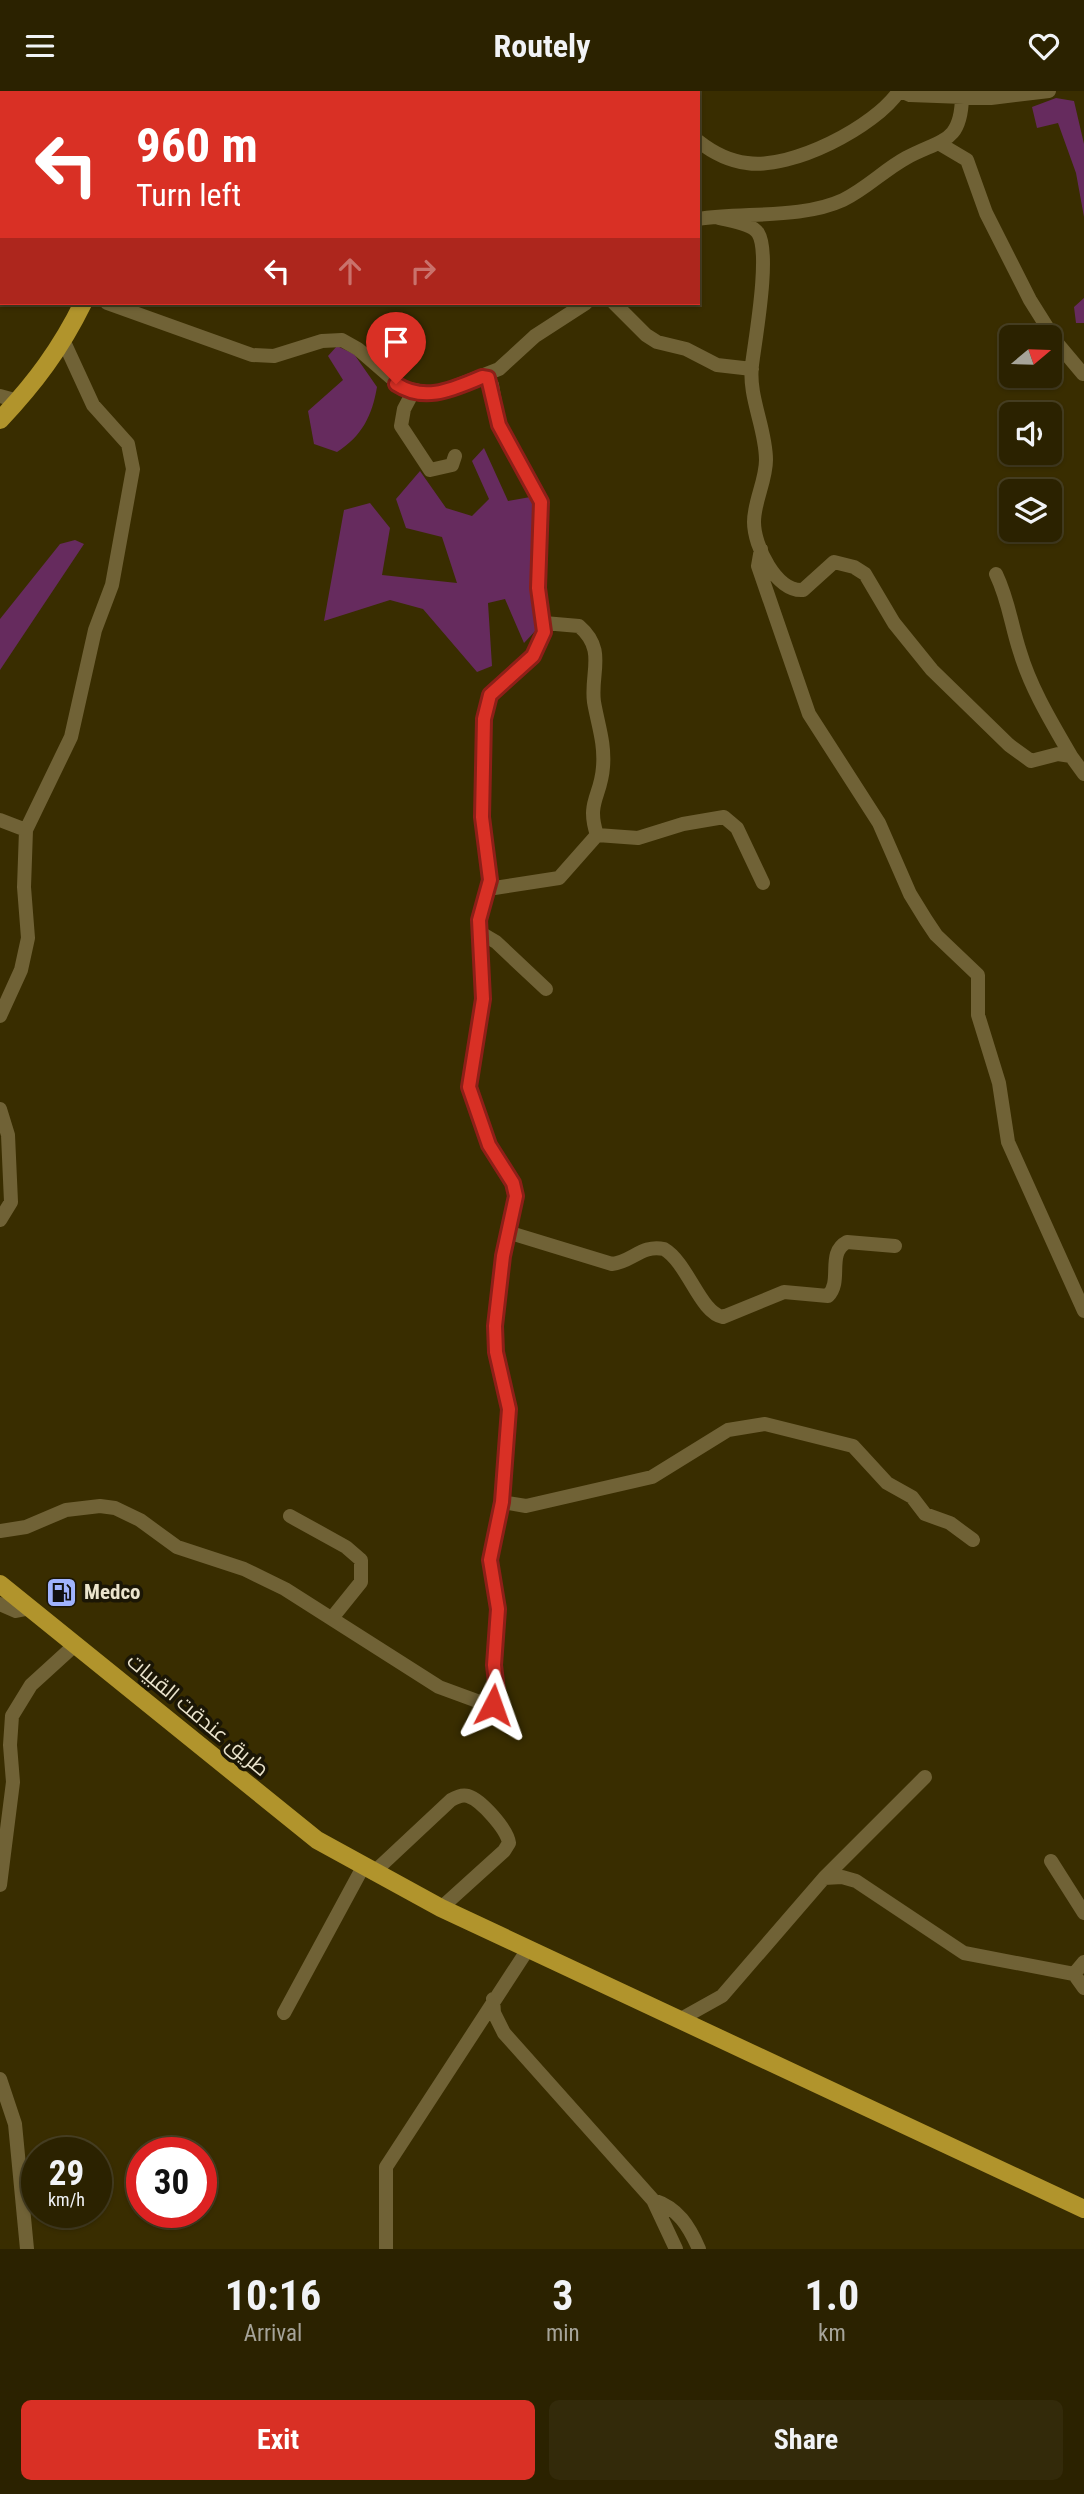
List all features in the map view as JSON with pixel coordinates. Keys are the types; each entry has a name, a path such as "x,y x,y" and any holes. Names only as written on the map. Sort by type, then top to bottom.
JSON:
{"main road":[{"path":"0,420 36,382 64,342 82,305"},
{"name":"طريق عندقت القبيات","path":"0,1584 279,1812 317,1840 368,1870 528,1949 1084,2209"}],"street":[{"path":"700,142 728,158 749,164 782,160 832,141 873,120 900,91 911,95 962,97 1006,97 1049,91"},
{"path":"700,219 830,204 858,191 911,156 940,144 957,130 962,97"},
{"path":"940,144 967,160 986,213 1030,300 1057,343 1083,374"},
{"path":"719,218 754,229 761,238 762,285 752,369 766,450 763,482 754,519 761,549 782,583 795,591 810,586 828,565 834,562 854,567 865,575 894,623 932,670 1018,753 1035,762 1058,754 1070,756"},
{"path":"113,305 252,355 274,356 322,341 342,340 358,349 396,384 413,392 435,394 499,369 535,336 583,305"},
{"path":"616,305 646,335 657,342 693,351 718,365 752,369"},
{"path":"0,1016 21,970 28,938 24,887 26,829 71,737 95,630 112,585 133,469 128,444 93,405 64,342"},
{"path":"0,1531 26,1527 66,1510 100,1506 116,1509 139,1520 177,1547 244,1569 332,1618 439,1687 488,1705 495,1704 498,1700 494,1665 498,1609 490,1560 502,1502 508,1403 495,1338 507,1231 515,1189 489,1145 469,1087 483,999 479,932 489,871 482,817 485,707 495,687 533,656 543,639 544,623 538,588 541,502 499,425 492,385 486,376"},
{"path":"413,392 404,409 401,426 430,470 452,465 455,456"},
{"path":"0,395 18,401"},
{"path":"761,549 758,555 761,575 809,714 879,824 910,894 926,920 936,935 978,975 978,1015 996,1067 1008,1142 1084,1311"},
{"path":"996,574 1009,602 1025,666 1070,756 1084,774"},
{"path":"544,623 579,626 588,636 597,659 594,701 604,753 602,778 591,809 597,835"},
{"path":"597,835 638,838 683,824 724,817 737,828 763,883"},
{"path":"0,820 26,829"},
{"path":"488,890 559,878 597,835"},
{"path":"479,932 496,942 546,989"},
{"path":"0,1109 8,1135 5,1181 11,1202 0,1220"},
{"path":"507,1231 611,1264 624,1261 641,1250 664,1249 678,1259 709,1310 723,1317 784,1292 828,1296 834,1286 836,1256 847,1241 894,1245"},
{"path":"502,1502 526,1506 652,1477 728,1430 765,1424 853,1446 887,1483 912,1497 925,1514 950,1523 973,1540"},
{"path":"290,1516 351,1550 361,1560 361,1581 332,1618"},
{"path":"0,1604 16,1611 31,1608"},
{"path":"0,1885 13,1782 5,1735 20,1700 45,1670 76,1644"},
{"path":"680,2020 722,1996 824,1878 925,1777"},
{"path":"284,2013 368,1870 451,1800 462,1796 471,1797 504,1829 509,1843 504,1851 442,1908"},
{"path":"1051,1861 1084,1913"},
{"path":"824,1878 842,1877 856,1881 964,1953 1074,1975 1084,1988"},
{"path":"386,2249 386,2167 528,1949"},
{"path":"1074,1975 1084,1962"},
{"path":"493,1999 495,2013 504,2033 653,2200 676,2249"},
{"path":"1,2088 15,2124 27,2249"},
{"path":"653,2200 668,2206 681,2216 698,2249"}],"shaded area":[{"path":"1056,98 1074,101 1084,144 1084,217 1076,173 1058,123 1037,128 1032,107"},
{"path":"1084,298 1084,323 1076,323 1074,307"},
{"path":"337,346 354,354 377,387 365,424 346,446 337,452 314,444 308,411 343,380 328,356"},
{"path":"484,448 508,501 536,496 539,627 524,643 505,599 488,603 492,666 477,672 423,609 390,600 324,621 344,510 370,503 390,528 382,575 457,583 442,537 406,528 396,499 420,471 446,508 472,516 489,499 472,461"},
{"path":"75,540 84,544 0,670 0,619 60,544"}],"place":[{"name":"Medco","path":"61,1592"}],"route":[{"path":"396,384 413,392 435,394 486,376 492,385 495,417 515,456 535,485 543,516 538,588 544,623 543,639 533,656 495,687 485,707 484,719 482,817 490,880 479,920 483,999 469,1087 489,1145 513,1183 516,1196 507,1231 495,1326 496,1352 509,1409 502,1502 491,1552 492,1579 498,1609 494,1665 498,1700 493,1705"}]}
